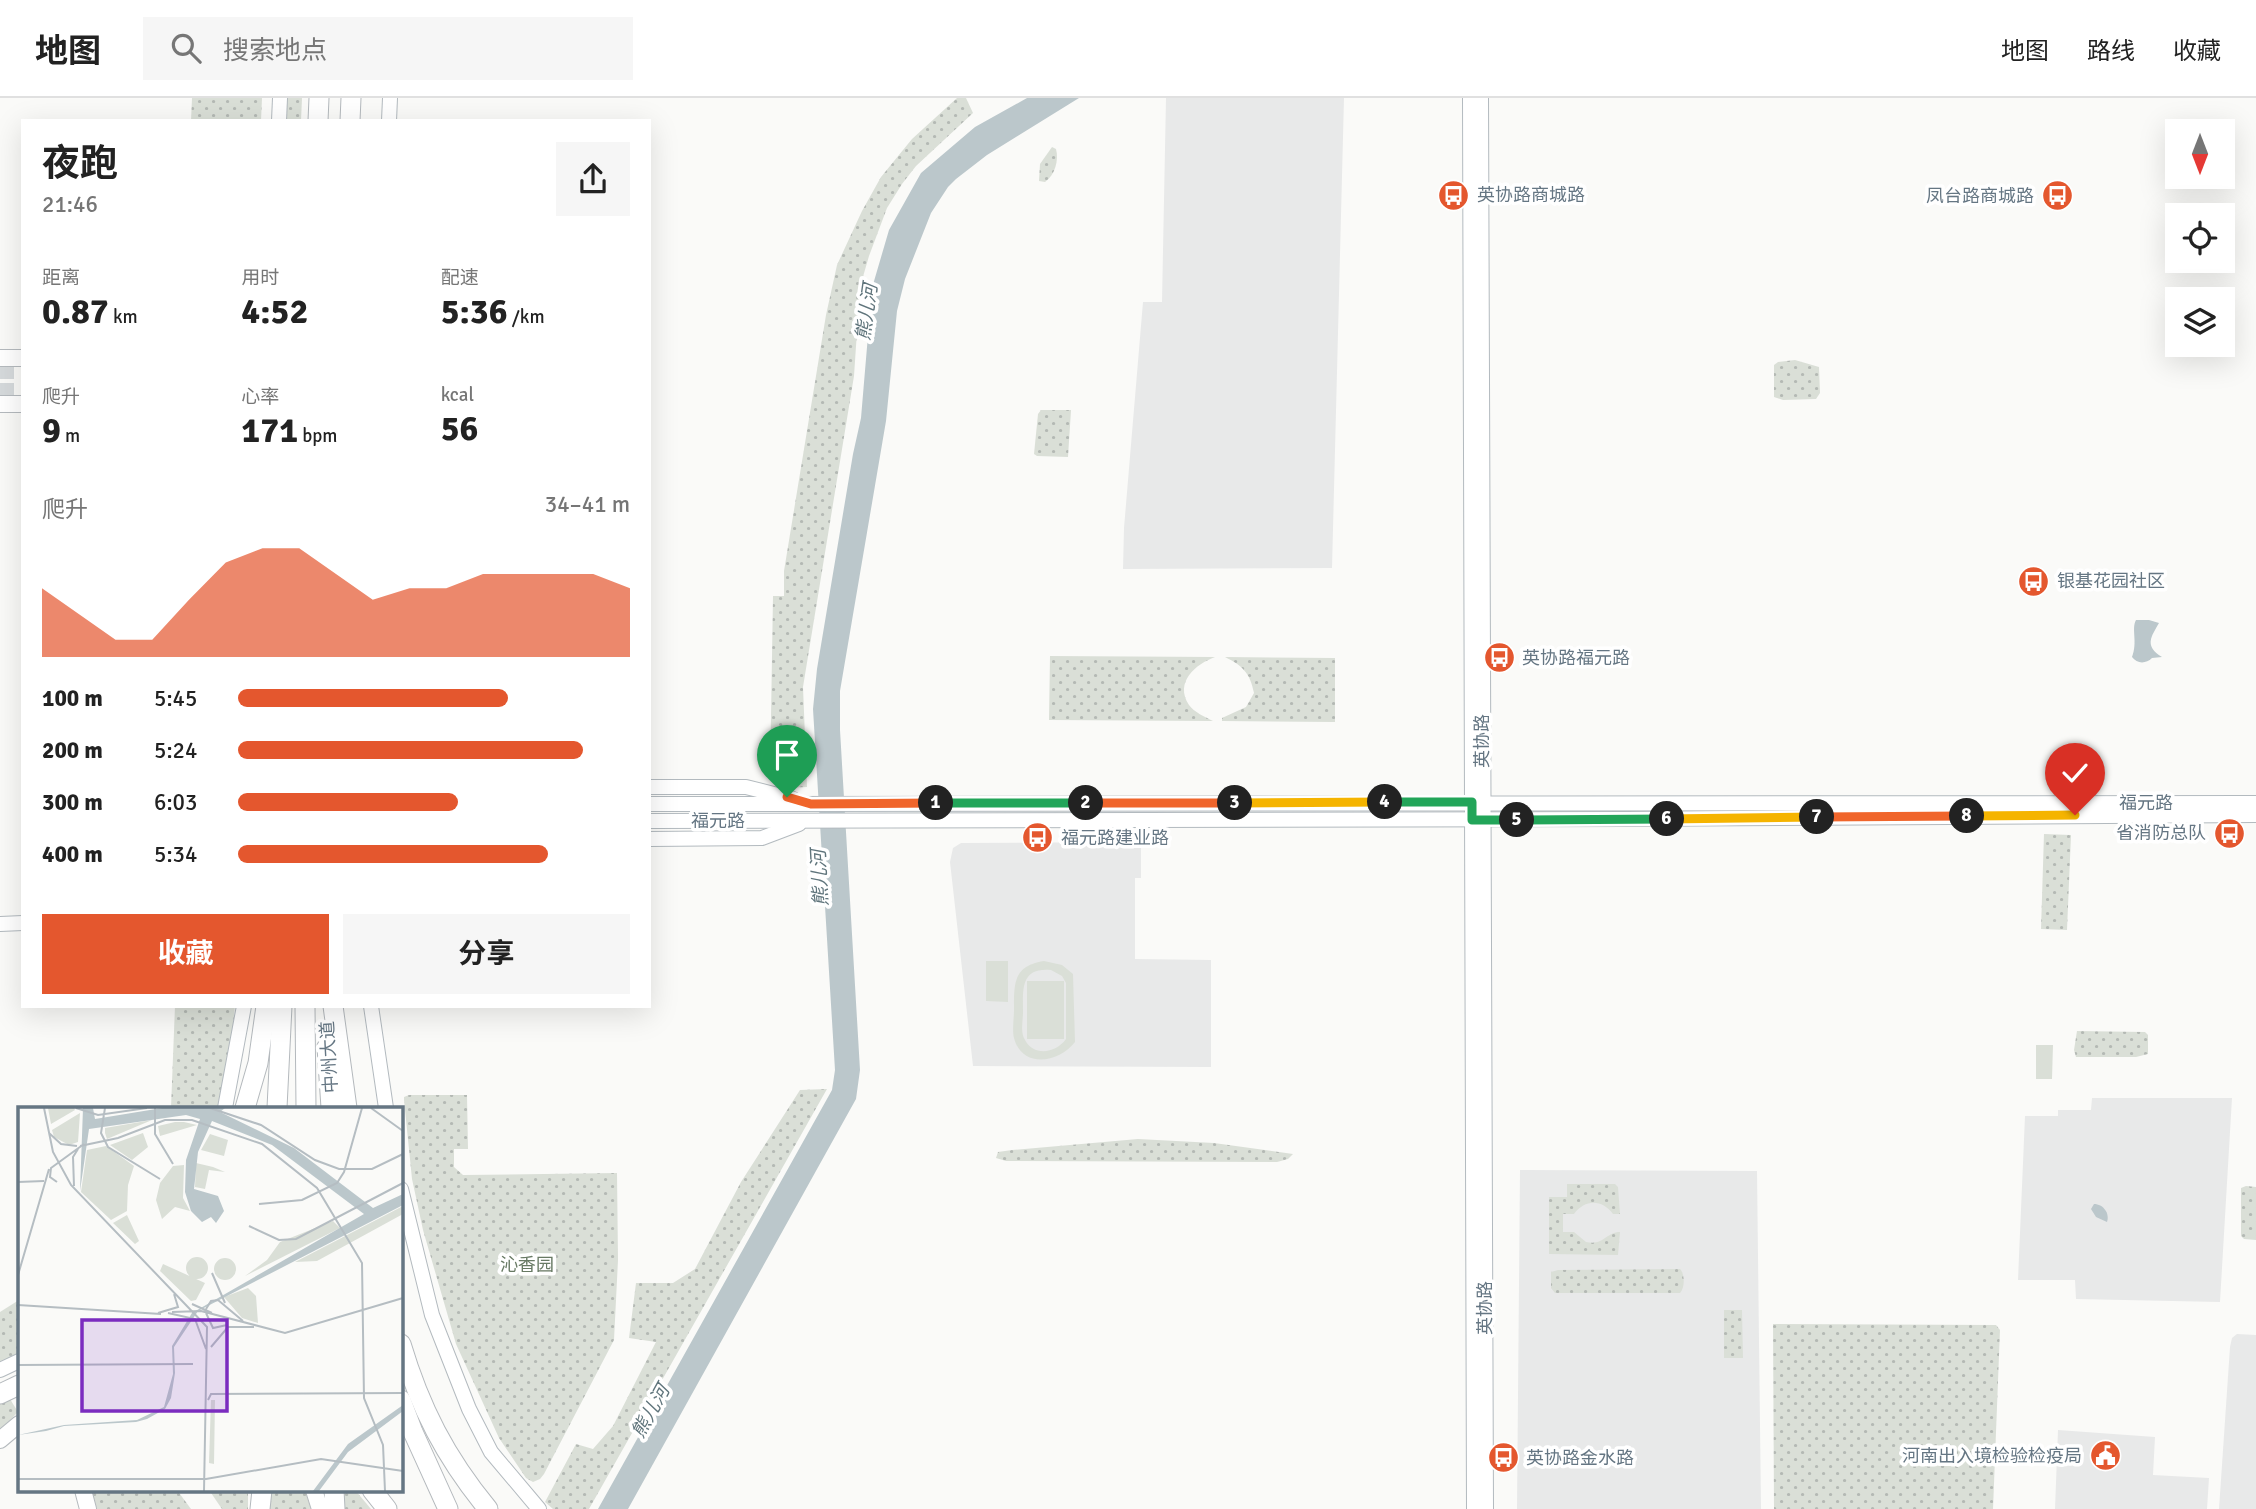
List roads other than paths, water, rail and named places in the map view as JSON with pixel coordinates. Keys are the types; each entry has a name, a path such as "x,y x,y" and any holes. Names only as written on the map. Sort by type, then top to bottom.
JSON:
{"highway":[{"path":"318,119 319,98"},
{"path":"350,119 351,98"},
{"path":"245,1107 258,1063 267,1008"},
{"path":"277,1107 282,1008"},
{"path":"305,1008 306,1107"},
{"name":"中州大道","path":"326,1008 331,1107"},
{"path":"333,1008 347,1107"},
{"path":"402,1347 429,1417 455,1467 488,1509"},
{"path":"0,1394 18,1385"},
{"path":"402,1402 448,1509"},
{"path":"402,1421 427,1465"},
{"path":"374,1492 387,1509"}],"main road":[{"path":"0,358 21,358"},
{"path":"0,404 21,404"},
{"path":"0,1440 18,1425"},
{"path":"84,1492 88,1509"},
{"path":"315,1492 320,1509"}],"street":[{"path":"279,119 281,98"},
{"path":"389,119 390,98"},
{"name":"英协路","path":"1470,98 1477,802"},
{"name":"英协路","path":"1474,1509 1481,98"},
{"path":"651,787 746,787 813,804"},
{"name":"福元路","path":"651,804 2256,803"},
{"name":"福元路","path":"651,821 2256,815"},
{"name":"英协路","path":"1477,820 1486,1509"},
{"path":"651,839 762,838 812,821"},
{"path":"0,924 21,923"},
{"path":"225,1107 244,1008"},
{"path":"371,1008 386,1107"},
{"path":"402,1193 432,1315 469,1409 491,1452 539,1509"},
{"path":"0,1370 18,1361"}],"tunnel":[{"path":"0,372 21,372"},
{"path":"0,390 21,390"}],"place":[{"name":"英协路商城路","path":"1454,195"},
{"name":"凤台路商城路","path":"2057,196"},
{"name":"银基花园社区","path":"2034,581"},
{"name":"英协路福元路","path":"1499,658"},
{"name":"省消防总队","path":"2229,833"},
{"name":"福元路建业路","path":"1038,838"},
{"name":"河南出入境检验检疫局","path":"2105,1456"},
{"name":"英协路金水路","path":"1503,1458"}],"water label":[{"name":"熊儿河","path":"866,312"},
{"name":"熊儿河","path":"819,878"},
{"name":"熊儿河","path":"650,1411"}],"park label":[{"name":"沁香园","path":"527,1265"}]}
